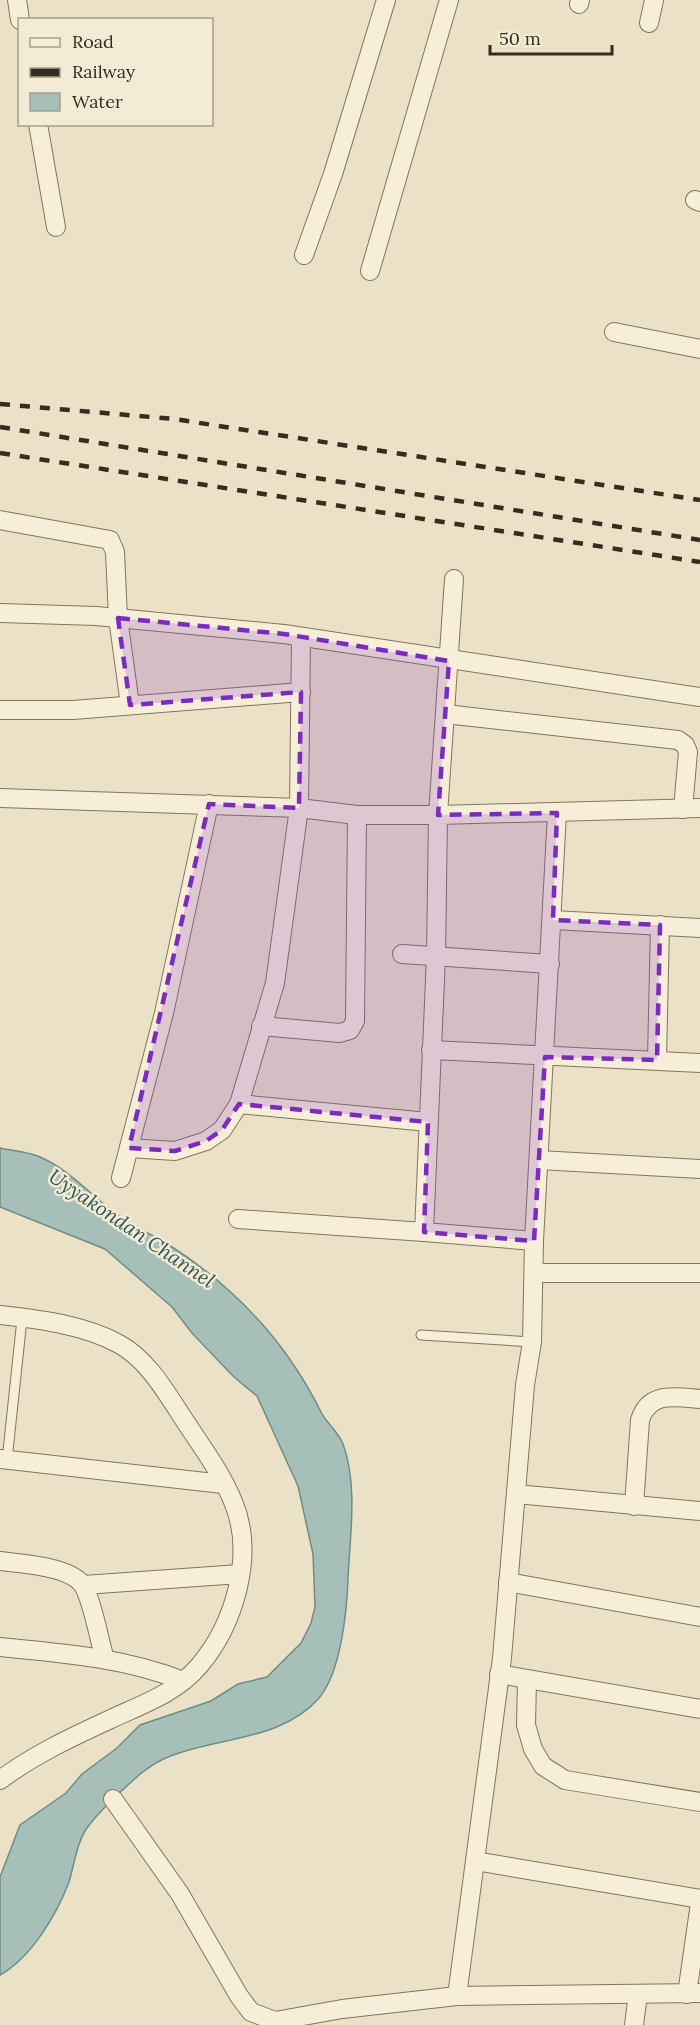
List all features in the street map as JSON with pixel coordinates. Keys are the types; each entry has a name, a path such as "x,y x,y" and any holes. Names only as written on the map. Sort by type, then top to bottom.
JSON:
{"street":[{"path":"17,0 20,18"},
{"path":"304,255 333,174 386,0"},
{"path":"370,271 449,0"},
{"path":"649,23 654,0"},
{"path":"38,126 56,227"},
{"path":"614,332 700,349"},
{"path":"0,520 110,540 115,552 118,618 129,705"},
{"path":"423,1232 436,957 438,815 454,579"},
{"path":"0,613 118,618 301,637 700,698"},
{"path":"129,1148 175,1151 206,1142 222,1130 239,1104 275,983 298,808 301,637"},
{"path":"0,711 129,705 300,692"},
{"path":"0,798 298,808 357,815 557,813 692,808 688,752 685,745 678,740 445,714"},
{"path":"121,1178 164,1013 209,804"},
{"path":"457,1996 499,1674 532,1342 534,1241 557,813"},
{"path":"261,1026 340,1033 350,1030 356,1021 357,815"},
{"path":"553,920 700,928"},
{"path":"657,1060 660,926"},
{"path":"402,954 550,964"},
{"path":"431,1050 700,1063"},
{"path":"239,1104 428,1122"},
{"path":"539,1160 700,1169"},
{"path":"238,1219 534,1241"},
{"path":"535,1273 700,1273"},
{"path":"0,1315 98,1335 132,1353 173,1402 223,1484 239,1521 242,1550 240,1574 230,1610 213,1647 183,1682 158,1698 29,1759 0,1780"},
{"path":"634,1506 640,1420 644,1407 654,1400 700,1400"},
{"path":"4,1459 223,1484"},
{"path":"516,1494 700,1511"},
{"path":"0,1561 42,1566 69,1575 84,1585 240,1574"},
{"path":"508,1582 700,1617"},
{"path":"84,1585 105,1659"},
{"path":"0,1647 105,1659 156,1671 183,1682"},
{"path":"499,1674 700,1709"},
{"path":"527,1680 526,1725 533,1749 543,1766 565,1780 700,1802"},
{"path":"113,1799 180,1894 239,1996 252,2012 262,2018 275,2021 293,2020 342,2009 457,1996 693,1993 700,1901 475,1861"},
{"path":"634,2025 638,1994"}],"lane":[{"path":"4,1459 21,1318"},
{"path":"421,1335 532,1342"}],"highlighted area":[{"path":"118,618 284,634 449,661 438,815 557,813 553,920 660,925 657,1060 545,1057 534,1241 424,1232 428,1122 239,1104 222,1130 206,1141 175,1151 129,1148 209,804 299,808 301,692 130,705"}],"water":[{"name":"Uyyakondan Channel","path":"0,1148 35,1155 52,1163 114,1212 190,1259 234,1295 273,1337 306,1384 322,1414 341,1439 348,1460 352,1511 346,1607 341,1641 333,1673 319,1698 287,1723 248,1736 187,1750 160,1761 138,1776 109,1803 88,1827 79,1843 69,1882 58,1908 32,1947 0,1975 0,1877 20,1825 66,1793 82,1774 117,1748 140,1725 211,1701 238,1684 267,1677 301,1643 311,1623 315,1607 313,1554 298,1486 257,1396 234,1377 192,1333 172,1307 105,1249 0,1207"}],"railway":[{"path":"0,404 174,419 700,500"},
{"path":"0,427 700,540"},
{"path":"0,453 700,562"}]}
